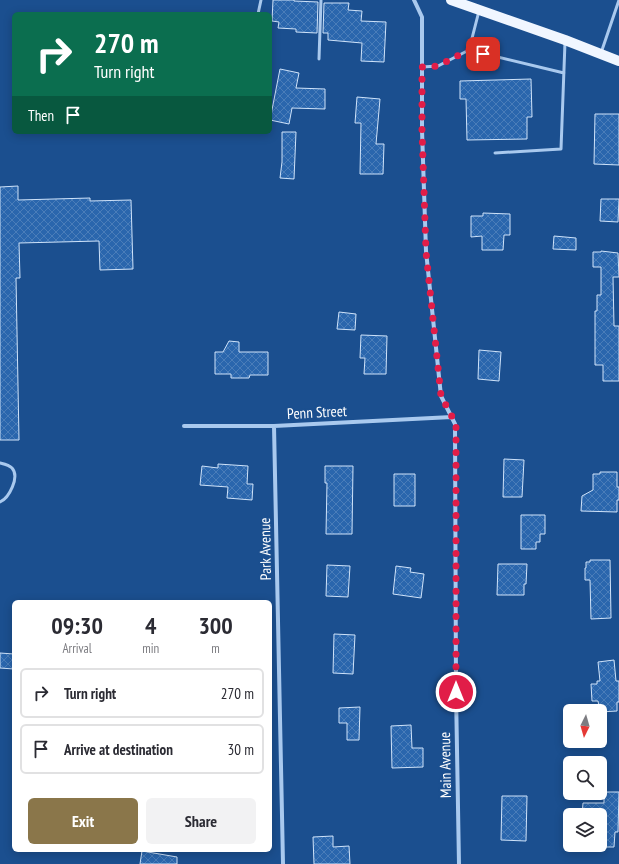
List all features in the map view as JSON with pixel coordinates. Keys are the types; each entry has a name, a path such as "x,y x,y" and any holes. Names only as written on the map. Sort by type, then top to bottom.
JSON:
{"main road":[{"path":"451,0 566,40 619,61"}],"street":[{"name":"Main Avenue","path":"414,0 422,16 422,130 426,252 441,396 456,424 456,684 459,864"},
{"name":"Penn Street","path":"184,426 274,426 452,417"},
{"name":"Park Avenue","path":"274,426 283,864"}],"lane":[{"path":"258,12 261,0"},
{"path":"319,59 321,0"},
{"path":"601,55 619,0"},
{"path":"469,50 479,10"},
{"path":"495,153 561,149 566,40"},
{"path":"422,67 438,66 469,50 564,73"},
{"path":"0,463 5,464 12,469 14,474 11,490 0,502"}],"building":[{"path":"273,0 318,2 317,33 296,32 296,29 278,28 279,22 272,21"},
{"path":"324,3 349,3 348,10 362,11 361,21 386,22 384,62 361,61 362,43 328,40 328,33 323,33"},
{"path":"280,69 299,73 296,88 325,89 325,109 292,108 289,124 272,120 272,110"},
{"path":"531,79 532,117 527,117 527,139 467,140 466,99 460,99 460,81"},
{"path":"357,97 380,99 376,144 384,144 383,174 360,174 361,123 355,123"},
{"path":"595,114 619,114 619,165 594,164"},
{"path":"282,132 296,132 294,179 280,178 282,162"},
{"path":"18,186 18,200 90,198 90,201 131,200 133,269 100,270 99,241 19,243 20,278 16,278 19,440 0,440 0,187"},
{"path":"601,199 619,199 618,222 600,221"},
{"path":"483,213 510,214 510,235 504,235 503,250 482,250 482,236 471,237 471,216 483,216"},
{"path":"554,236 576,238 576,250 553,249"},
{"path":"601,251 618,253 619,277 613,277 614,326 619,326 619,381 603,381 603,365 595,365 595,311 597,311 597,295 601,295 601,267 593,267 593,252"},
{"path":"339,312 356,314 355,330 337,329"},
{"path":"361,335 387,336 386,374 364,374 365,358 360,358"},
{"path":"229,341 239,342 239,352 268,352 268,375 250,375 249,378 231,378 231,374 215,374 215,352 223,352"},
{"path":"479,350 501,352 499,381 478,379"},
{"path":"504,459 524,460 522,497 503,497"},
{"path":"218,464 248,466 247,484 253,484 252,500 227,498 228,487 200,485 202,466 218,468"},
{"path":"325,466 353,466 352,534 326,534 327,483 325,483"},
{"path":"600,472 617,472 619,500 617,500 617,512 581,511 582,496 593,490 593,474 600,474"},
{"path":"394,474 415,474 415,506 394,506"},
{"path":"521,515 545,515 545,534 540,534 540,542 536,542 536,549 521,549"},
{"path":"590,560 610,560 611,618 591,619 590,580 585,580 586,562 590,562"},
{"path":"498,564 527,564 524,595 497,595"},
{"path":"327,565 350,566 348,597 326,596"},
{"path":"396,566 411,568 410,572 424,574 421,598 393,594"},
{"path":"334,634 355,635 353,674 333,673"},
{"path":"0,653 12,654 12,669 0,668"},
{"path":"614,660 616,681 619,681 619,702 617,702 617,711 607,712 607,704 599,704 598,701 592,701 591,684 597,684 597,681 600,681 598,662"},
{"path":"360,707 359,740 347,740 347,723 339,723 339,708"},
{"path":"411,725 412,748 423,748 423,767 392,768 391,726"},
{"path":"607,792 619,792 618,832 615,832 614,847 607,847 607,808 583,808 583,803 604,803 604,800 607,800"},
{"path":"502,796 527,796 526,841 501,840"},
{"path":"333,836 333,847 349,846 350,864 314,864 313,837"},
{"path":"142,852 177,857 177,864 140,864"}],"route":[{"path":"456,692 456,424 441,396 426,252 422,130 422,67 438,66 469,50 483,54"}]}
